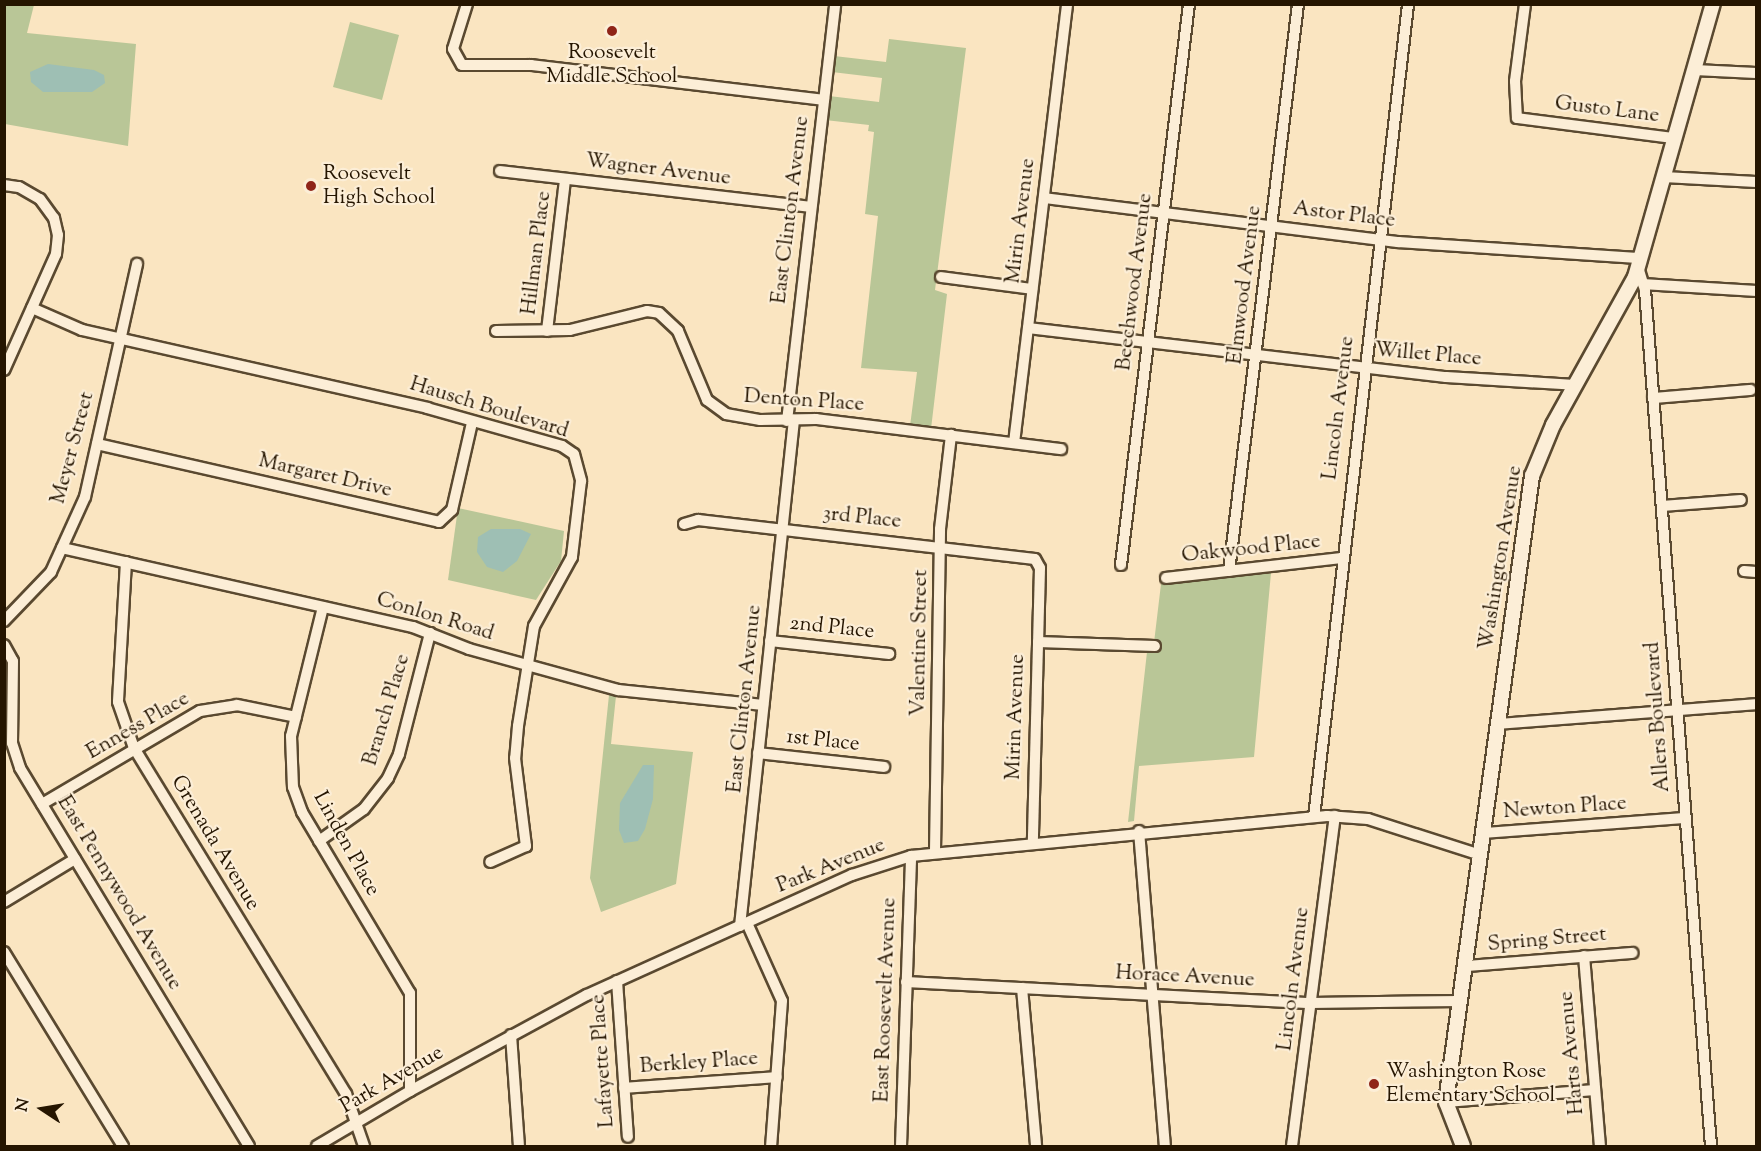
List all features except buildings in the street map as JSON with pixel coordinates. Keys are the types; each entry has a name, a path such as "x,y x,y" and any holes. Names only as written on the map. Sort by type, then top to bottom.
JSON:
{"street":[{"path":"467,4 453,49 462,66 535,65 824,100"},
{"name":"East Clinton Avenue","path":"743,924 758,753 789,477 790,420 835,4"},
{"name":"Mirin Avenue","path":"1014,443 1067,4"},
{"name":"Beechwood Avenue","path":"1121,565 1189,4"},
{"name":"Elmwood Avenue","path":"1230,571 1298,4"},
{"name":"Lincoln Avenue","path":"1314,817 1341,558 1408,4"},
{"name":"Gusto Lane","path":"1525,4 1515,81 1517,118 1674,138"},
{"name":"Washington Avenue","path":"1463,1146 1446,1102 1532,476 1575,385 1640,262 1713,4"},
{"path":"1695,70 1756,73"},
{"name":"Wagner Avenue","path":"500,171 812,207"},
{"path":"1664,177 1756,182"},
{"name":"Hillman Place","path":"548,331 565,179"},
{"path":"4,185 19,187 40,199 54,218 58,235 56,254 4,370"},
{"name":"Astor Place","path":"1044,198 1379,239 1640,262"},
{"name":"Allers Boulevard","path":"1640,262 1662,506 1711,1146"},
{"name":"Meyer Street","path":"4,621 51,572 85,497 136,264"},
{"path":"941,277 1032,289"},
{"path":"1643,284 1756,291"},
{"name":"Hausch Boulevard","path":"32,308 82,330 427,408 472,423 562,446 574,454 581,470 572,557 534,626 515,758 526,846 490,862"},
{"name":"Denton Place","path":"496,331 548,331 647,311 659,313 678,331 701,390 713,407 740,418 790,420 816,418 1061,449"},
{"name":"Willet Place","path":"1028,328 1364,369 1575,385"},
{"path":"1653,398 1750,390"},
{"name":"Margaret Drive","path":"97,444 439,522 452,510 472,423"},
{"name":"Valentine Street","path":"935,851 942,546 951,435"},
{"path":"1662,506 1741,500"},
{"name":"3rd Place","path":"684,524 698,520 942,546 1035,559"},
{"name":"Conlon Road","path":"62,548 430,633 527,665 618,690 763,705"},
{"name":"Oakwood Place","path":"1166,578 1341,558"},
{"name":"Mirin Avenue","path":"1033,841 1040,567 1035,559"},
{"name":"Grenada Avenue","path":"126,562 118,702 134,748 346,1094 364,1146"},
{"path":"1744,571 1756,572"},
{"name":"Linden Place","path":"322,607 289,754 293,787 319,841 410,993 410,1091"},
{"name":"Branch Place","path":"319,841 363,809 388,778 399,754 430,633"},
{"name":"2nd Place","path":"771,641 889,654"},
{"path":"1038,642 1155,646"},
{"name":"East Pennywood Avenue","path":"4,645 13,661 12,743 20,768 249,1146"},
{"path":"1498,724 1756,704"},
{"name":"Enness Place","path":"42,804 184,717 216,707 237,705 296,717"},
{"name":"1st Place","path":"758,753 884,767"},
{"name":"Lincoln Avenue","path":"1292,1146 1335,816"},
{"name":"Park Avenue","path":"317,1146 511,1035 617,981 852,875 911,856 935,851 1033,841 1335,816 1368,819 1481,855"},
{"name":"Newton Place","path":"1484,833 1685,818"},
{"path":"1139,831 1165,1146"},
{"name":"East Roosevelt Avenue","path":"901,1146 911,856"},
{"path":"4,902 75,859"},
{"path":"743,924 782,1001 771,1146"},
{"path":"4,952 123,1146"},
{"name":"Spring Street","path":"1466,966 1632,953"},
{"name":"Harts Avenue","path":"1584,956 1600,1146"},
{"name":"Lafayette Place","path":"617,981 628,1137"},
{"name":"Horace Avenue","path":"906,982 1311,1003 1461,1001"},
{"path":"1022,988 1036,1146"},
{"path":"511,1035 519,1146"},
{"name":"Berkley Place","path":"624,1088 777,1077"},
{"path":"1446,1102 1595,1090"}],"green space":[{"path":"4,5 34,5 27,33 136,44 128,146 5,124"},
{"path":"350,22 399,35 382,100 333,87"},
{"path":"889,39 966,48 935,290 947,294 931,429 910,426 917,372 861,368 878,216 865,214 874,132 868,131 869,125 825,120 829,96 879,102 882,78 832,72 834,56 886,62"},
{"path":"458,508 564,531 561,561 536,600 448,580"},
{"path":"1271,573 1254,757 1139,766 1134,821 1128,822 1147,652 1153,651 1161,584"},
{"path":"609,695 616,696 611,744 693,752 676,884 601,912 590,878"}],"water":[{"path":"48,64 94,70 104,75 105,83 92,92 43,92 31,82 30,72"},
{"path":"491,529 520,529 531,534 517,561 503,572 487,567 477,552 478,537"},
{"path":"643,765 654,765 653,799 645,829 638,841 624,843 619,830 620,803"}],"place":[{"name":"Roosevelt Middle School","path":"612,31"},
{"name":"Roosevelt High School","path":"311,186"},
{"name":"Washington Rose Elementary School","path":"1374,1084"}]}
